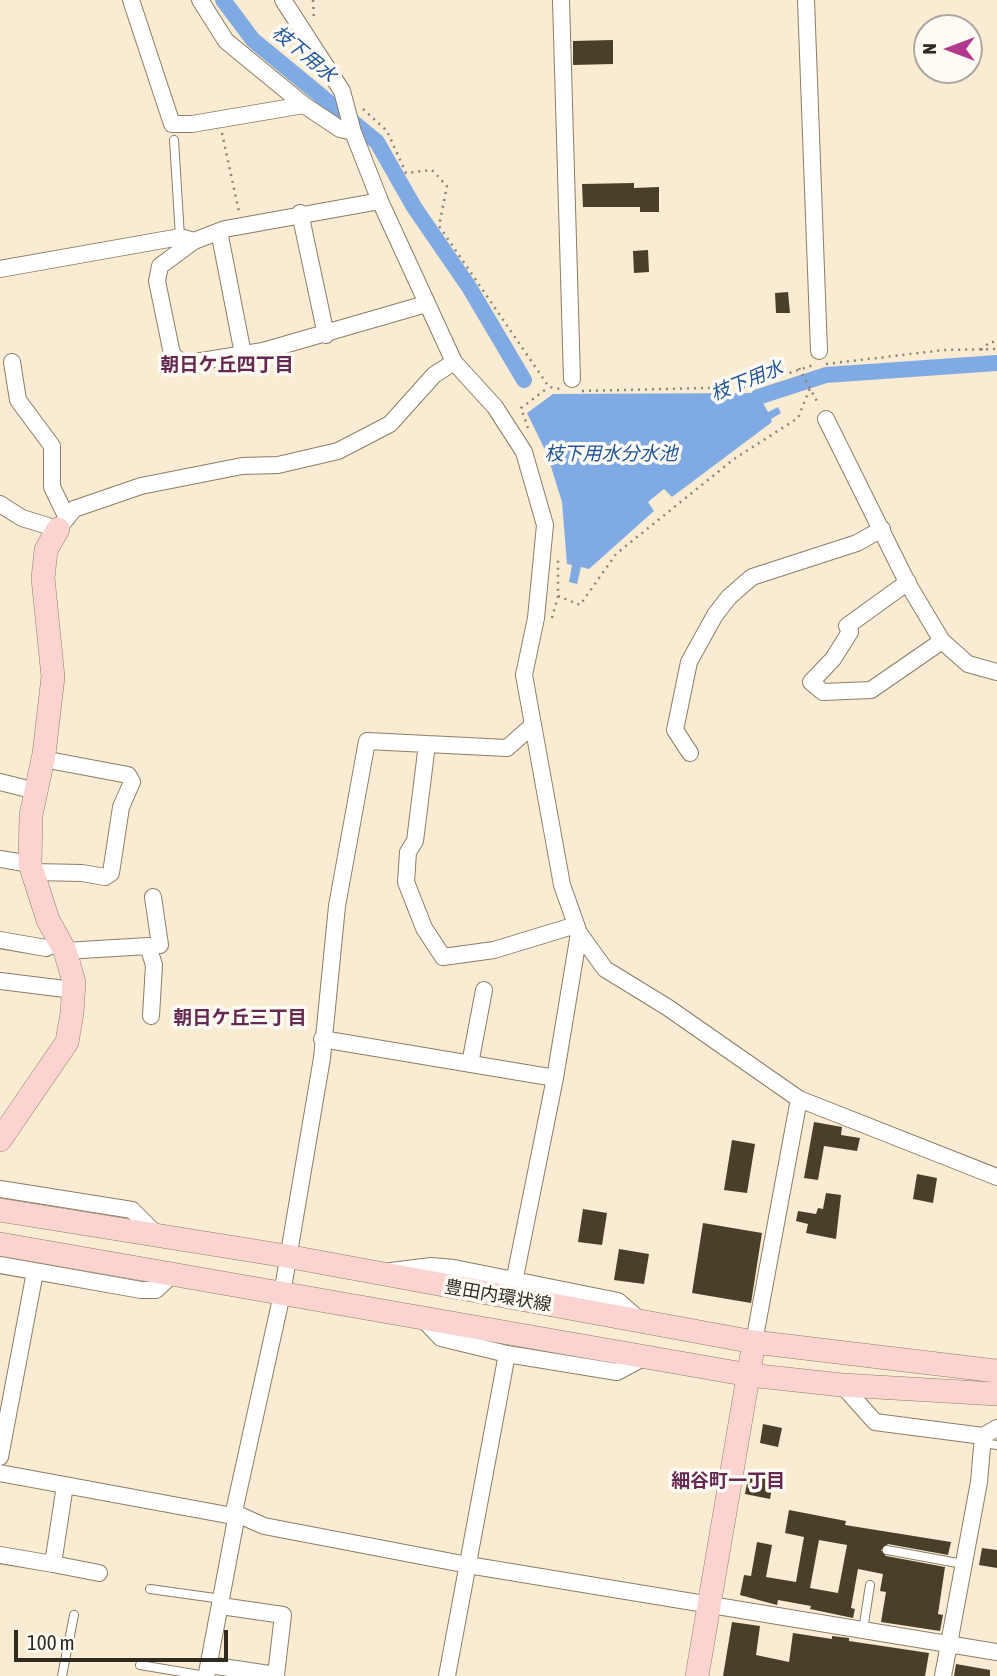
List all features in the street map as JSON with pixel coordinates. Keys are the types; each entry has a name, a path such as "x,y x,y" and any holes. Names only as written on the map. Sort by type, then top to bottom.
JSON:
{"street":[{"path":"131,0 172,124 192,124 304,104"},
{"path":"200,0 226,41 304,104 340,129 352,129"},
{"path":"283,0 342,91 352,129 380,201 454,362 495,407 524,452 545,525 536,618 524,675 562,885 577,929 605,969 667,1007 799,1099 997,1177"},
{"path":"561,0 572,379"},
{"path":"806,0 819,351"},
{"path":"0,269 187,239 300,213 380,201"},
{"path":"300,213 326,335"},
{"path":"219,231 243,354"},
{"path":"187,239 160,266 157,281 172,354 183,364 243,354 326,335 426,304"},
{"path":"12,362 18,400 52,446 52,487 62,523"},
{"path":"0,1140 67,1042 74,982 31,868 31,815 43,760 53,677 43,578 46,550 74,509 141,486 242,466 278,465 338,452 390,424 434,375 454,362"},
{"path":"826,419 908,582 942,641 968,664 997,672"},
{"path":"0,505 22,518 62,523"},
{"path":"690,753 675,730 690,662 715,615 729,597 752,577 857,543 883,529"},
{"path":"908,582 847,626 850,632 833,659 811,682 823,692 871,690 942,641"},
{"path":"221,1603 283,1615 276,1675 207,1672 235,1515 282,1294 286,1256 322,1058 337,906 367,741 507,748 533,725"},
{"path":"427,744 415,841 408,852 406,882 424,928 443,957 494,950 577,929"},
{"path":"0,859 31,868 104,877 111,873 121,807 132,782 128,775 43,760"},
{"path":"0,782 36,791"},
{"path":"151,1016 154,965 159,945 153,897"},
{"path":"514,1282 555,1078 577,929"},
{"path":"0,940 46,947 159,945"},
{"path":"0,981 73,990"},
{"path":"470,1064 484,989"},
{"path":"322,1039 555,1078"},
{"path":"697,1676 799,1099"},
{"path":"0,1189 132,1210 158,1236"},
{"name":"豊田内環状線","path":"0,1210 286,1256 754,1342 997,1371"},
{"name":"豊田内環状線","path":"0,1244 749,1375 842,1385 997,1394"},
{"path":"0,1265 148,1290 156,1290 174,1273"},
{"path":"381,1274 431,1266 618,1301 643,1322"},
{"path":"0,1457 36,1272"},
{"path":"422,1318 441,1338 507,1354 617,1372 643,1358"},
{"path":"447,1676 507,1354"},
{"path":"842,1385 875,1422 990,1438 979,1482 943,1676"},
{"path":"0,1473 235,1515 264,1526 468,1565 997,1652"},
{"path":"53,1564 65,1485"},
{"path":"0,1555 99,1573"}],"lane":[{"path":"174,140 187,239"},
{"path":"887,1550 963,1564"},
{"path":"863,1630 870,1585"},
{"path":"150,1589 221,1603"},
{"path":"62,1676 74,1615"},
{"path":"140,1665 207,1672"}],"path":[{"path":"342,91 387,131 406,173 432,170 447,186 439,226 549,387"},
{"path":"219,119 242,225"},
{"path":"981,350 990,342 997,342"},
{"path":"532,439 521,408 549,387 583,391 749,387 799,368 944,350 997,349"},
{"path":"799,368 813,394"},
{"path":"558,596 580,605 616,554 734,459 799,418 810,388"},
{"path":"551,620 558,596 558,546"}],"water":[{"name":"枝下用水分水池","path":"774,384 780,394 763,403 768,412 778,407 781,413 771,419 772,422 672,497 664,489 648,502 654,511 589,569 581,567 577,584 569,582 572,565 567,564 562,502 547,454 527,413 553,394 757,393"}],"building":[{"path":"613,40 613,64 573,65 573,41"},
{"path":"634,183 634,188 659,187 659,212 640,212 640,207 583,207 582,184"},
{"path":"648,250 649,272 634,273 633,251"},
{"path":"788,292 790,313 776,313 775,293"},
{"path":"814,1122 842,1127 841,1135 860,1138 857,1151 824,1146 818,1180 804,1178"},
{"path":"732,1140 755,1144 747,1193 724,1190"},
{"path":"917,1174 937,1178 933,1203 913,1199"},
{"path":"826,1193 841,1195 836,1239 806,1233 808,1224 796,1221 798,1211 816,1214 818,1208 823,1209"},
{"path":"583,1209 607,1213 602,1245 578,1242"},
{"path":"703,1223 762,1233 751,1303 692,1293"},
{"path":"619,1249 649,1254 644,1284 614,1280"},
{"path":"763,1424 782,1428 778,1447 760,1443"},
{"path":"749,1472 774,1477 770,1499 745,1494"},
{"path":"789,1510 846,1521 845,1525 951,1542 948,1555 888,1544 881,1550 886,1556 945,1567 938,1614 943,1615 940,1631 881,1622 886,1592 880,1591 883,1574 858,1569 851,1608 855,1609 853,1618 810,1609 811,1606 778,1600 777,1605 740,1595 744,1575 751,1576 757,1542 772,1545 766,1577 796,1582 804,1537 785,1533","holes":["819,1540 847,1545 838,1593 810,1588"]},
{"path":"982,1548 997,1550 997,1568 979,1565"},
{"path":"732,1622 760,1626 756,1655 789,1662 793,1633 832,1639 832,1636 849,1638 849,1641 929,1653 925,1676 723,1676"},
{"path":"956,1664 990,1670 990,1676 954,1676"}],"waterway":[{"name":"枝下用水","path":"223,0 253,40 377,142 414,207 469,287 524,380"},
{"name":"枝下用水","path":"758,397 826,375 997,363"}],"district":[{"name":"朝日ケ丘四丁目","path":"227,365"},
{"name":"朝日ケ丘三丁目","path":"240,1018"},
{"name":"細谷町一丁目","path":"728,1481"}]}
